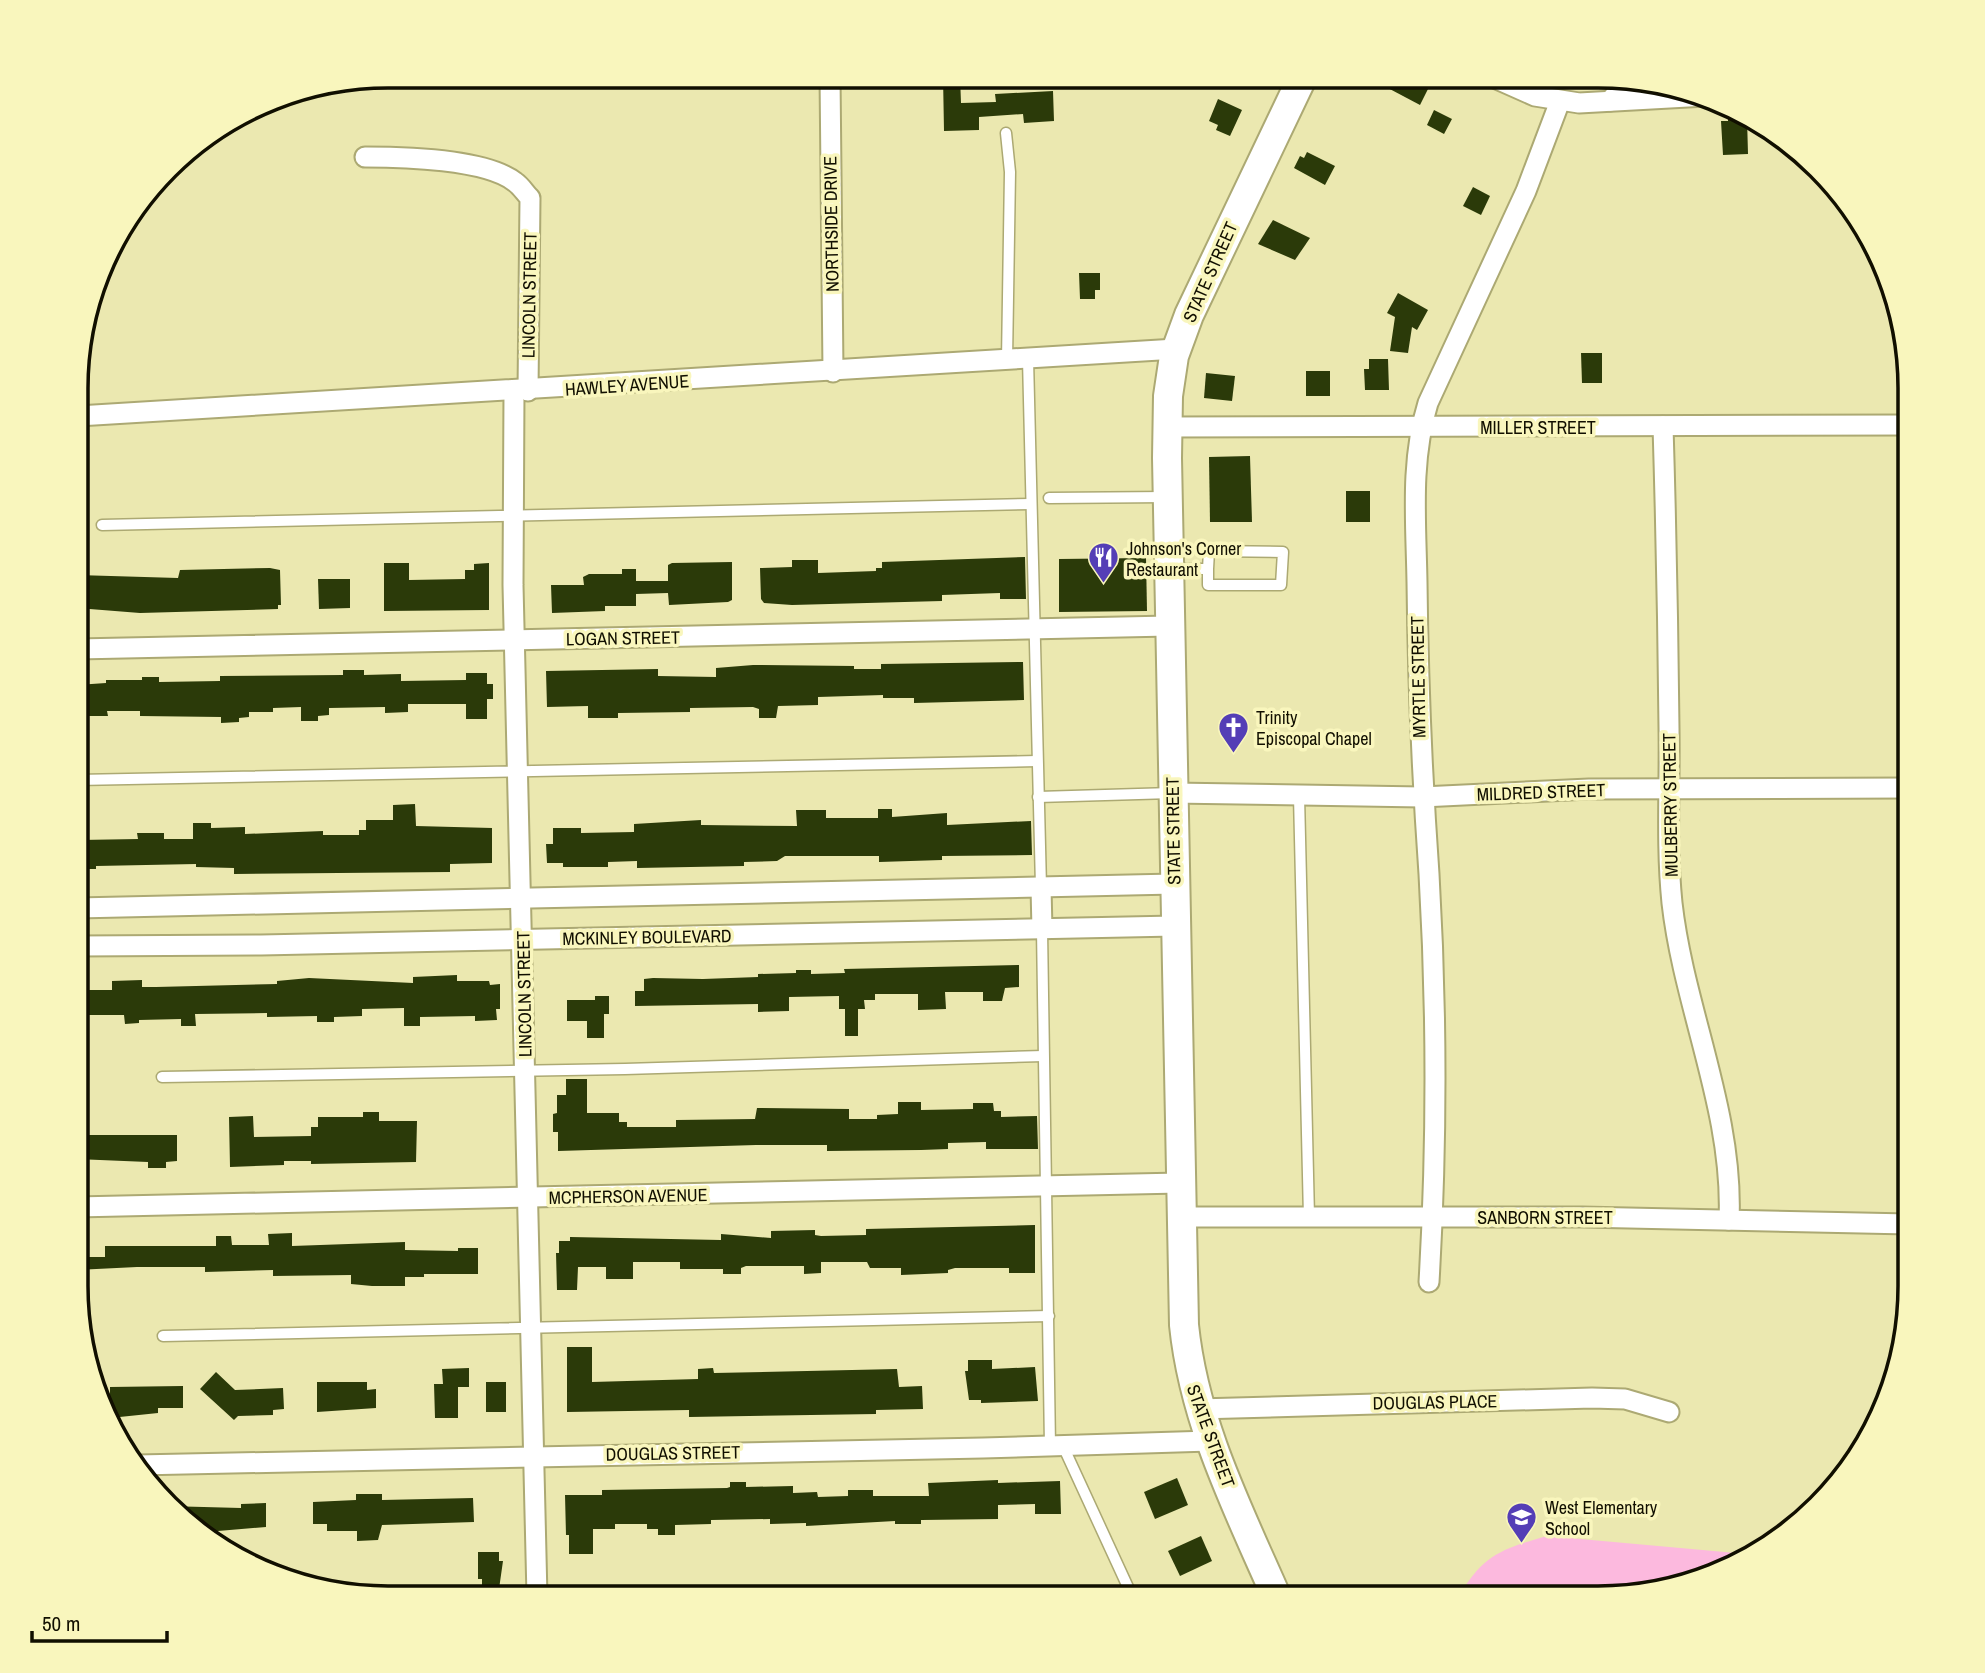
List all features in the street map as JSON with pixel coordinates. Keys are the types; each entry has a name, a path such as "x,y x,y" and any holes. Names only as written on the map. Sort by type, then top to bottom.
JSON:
{"street":[{"name":"NORTHSIDE DRIVE","path":"830,88 833,372"},
{"name":"STATE STREET","path":"1272,1586 1198,1409 1189,1371 1184,1325 1167,427 1168,396 1176,349 1242,200 1297,88"},
{"path":"1517,88 1535,96 1560,101 1610,101 1658,93"},
{"path":"1610,101 1621,88"},
{"name":"MYRTLE STREET","path":"1429,1282 1433,1216 1434,986 1422,797 1416,520 1420,428 1428,403 1526,191 1560,101"},
{"name":"LINCOLN STREET","path":"365,157 425,159 470,166 515,181 530,198 513,516 537,1586"},
{"name":"HAWLEY AVENUE","path":"88,415 1176,349"},
{"name":"MILLER STREET","path":"1167,427 1898,425"},
{"name":"MULBERRY STREET","path":"1663,426 1668,584 1667,789 1671,890 1677,938 1728,1157 1729,1220"},
{"name":"LOGAN STREET","path":"88,649 1034,631 1169,626"},
{"name":"MILDRED STREET","path":"1172,793 1422,797 1667,789 1898,788"},
{"path":"88,908 1174,884"},
{"path":"1041,887 1042,930"},
{"name":"MCKINLEY BOULEVARD","path":"88,946 1175,926"},
{"name":"MCPHERSON AVENUE","path":"88,1207 1180,1183"},
{"name":"SANBORN STREET","path":"1181,1217 1433,1216 1898,1224"},
{"name":"DOUGLAS PLACE","path":"1198,1409 1592,1398 1626,1399 1669,1412"},
{"name":"DOUGLAS STREET","path":"147,1465 1210,1441"}],"lane":[{"path":"1006,133 1010,172 1007,360"},
{"path":"1028,359 1041,887"},
{"path":"1049,498 1167,497"},
{"path":"102,525 1031,504"},
{"path":"1209,551 1283,552 1281,586 1208,585 1208,569 1209,551"},
{"path":"1168,569 1208,569"},
{"path":"88,780 1037,761"},
{"path":"1038,797 1172,793"},
{"path":"1299,796 1309,1217"},
{"path":"1042,930 1045,1188 1057,1446 1127,1586"},
{"path":"162,1077 525,1071 1044,1056"},
{"path":"163,1336 1049,1316"}],"shaded area":[{"path":"1547,1536 1734,1553 1694,1570 1637,1583 1598,1586 1466,1586 1485,1563 1517,1545"}],"building":[{"path":"943,88 960,88 961,103 996,102 995,94 1053,91 1054,121 1024,123 1023,114 979,117 979,130 944,131"},
{"path":"1388,88 1428,88 1420,105"},
{"path":"1218,99 1242,110 1230,136 1216,130 1218,125 1209,121"},
{"path":"1434,110 1452,119 1444,134 1427,125"},
{"path":"1728,117 1747,128 1748,154 1723,155 1721,121 1728,121"},
{"path":"1307,152 1335,166 1325,185 1294,168 1300,156 1304,158"},
{"path":"1473,187 1490,196 1481,215 1463,206"},
{"path":"1273,220 1310,238 1295,260 1258,244"},
{"path":"1079,273 1100,273 1100,290 1095,290 1095,299 1080,299"},
{"path":"1398,293 1428,310 1417,330 1412,327 1408,353 1390,351 1395,317 1387,313"},
{"path":"1581,353 1602,353 1602,383 1582,383"},
{"path":"1369,359 1388,359 1389,390 1365,390 1364,369 1369,369"},
{"path":"1306,371 1330,371 1330,396 1306,396"},
{"path":"1206,373 1235,376 1232,401 1204,398"},
{"path":"1250,456 1252,522 1210,522 1209,457"},
{"path":"1346,491 1370,491 1370,522 1346,522"},
{"path":"1025,557 1026,599 1000,599 1000,593 942,595 942,601 792,605 764,603 761,599 760,568 792,567 792,560 818,560 818,573 876,571 876,568 882,568 882,562"},
{"name":"Johnson's Corner Restaurant","path":"1146,558 1147,611 1059,612 1059,559"},
{"path":"732,562 732,600 728,602 669,605 668,593 636,594 636,606 605,606 605,611 552,613 551,585 584,585 583,577 589,574 622,574 622,569 636,569 636,581 668,581 668,565 672,563"},
{"path":"384,563 409,563 409,580 465,579 465,570 474,570 474,564 489,563 489,610 384,611"},
{"path":"180,570 280,570 281,605 278,605 278,609 140,613 88,609 88,575 178,578"},
{"path":"318,579 350,579 350,608 319,609"},
{"path":"1023,662 1024,700 914,703 914,698 883,698 883,695 818,697 818,705 778,706 776,718 759,718 759,709 753,707 690,708 690,712 618,713 618,718 588,718 588,706 547,707 546,671 658,669 658,676 716,677 716,668 753,665 854,666 854,669 881,669 881,664"},
{"path":"343,670 364,670 364,675 401,674 401,681 466,680 466,673 487,673 487,684 493,684 493,699 487,699 487,719 466,719 466,704 408,704 408,712 385,713 385,707 329,708 329,715 318,716 318,721 301,721 301,707 273,708 273,712 249,712 249,717 239,718 239,722 221,723 221,717 140,716 140,711 107,711 108,716 88,716 88,684 106,683 106,680 159,677 159,682 220,681 220,676 343,675"},
{"path":"415,804 416,826 492,828 492,863 450,864 450,872 234,874 234,868 196,867 196,864 96,866 96,869 88,869 88,840 138,839 137,833 164,833 164,839 193,839 193,823 211,823 211,828 245,827 245,834 323,831 323,835 359,835 359,830 366,830 366,820 393,820 393,805"},
{"path":"878,809 892,809 892,817 947,813 947,825 1031,821 1032,855 942,856 942,860 879,862 879,856 785,856 777,861 744,862 744,866 637,868 637,861 608,862 608,867 563,867 563,863 547,863 546,844 553,844 553,828 581,828 581,833 634,832 634,824 701,820 701,825 797,826 796,810 826,810 826,818 878,818"},
{"path":"1019,965 1019,987 1005,988 1002,1001 983,1001 983,992 945,992 946,1009 918,1010 918,994 875,994 875,1000 864,1000 865,1009 858,1009 858,1036 845,1036 845,1009 839,1009 839,996 789,997 789,1011 758,1012 758,1004 635,1006 635,991 644,991 644,979 653,978 758,977 758,974 796,973 796,970 811,970 811,974 845,973 844,969"},
{"path":"457,975 457,981 489,981 490,985 500,984 497,1020 475,1021 475,1016 420,1017 420,1026 404,1026 404,1008 362,1009 362,1016 334,1017 334,1022 317,1022 317,1016 267,1017 267,1013 195,1014 196,1026 181,1026 181,1019 139,1020 139,1023 125,1024 124,1015 88,1015 88,990 112,990 112,981 142,980 142,987 277,984 277,981 309,978 413,983 413,977"},
{"path":"595,996 609,996 609,1014 604,1014 604,1038 587,1038 587,1021 567,1021 567,1000 595,1000"},
{"path":"566,1079 587,1079 587,1113 619,1113 619,1122 627,1122 627,1127 676,1127 676,1120 755,1119 757,1108 849,1109 849,1119 877,1119 877,1115 898,1114 898,1102 921,1102 921,1110 973,1109 973,1103 993,1103 994,1111 1001,1111 1001,1117 1037,1116 1038,1149 986,1149 986,1142 948,1143 948,1149 921,1150 827,1151 827,1145 756,1145 558,1151 558,1132 553,1132 553,1114 557,1113 557,1095 566,1095"},
{"path":"363,1112 379,1112 379,1121 417,1121 416,1162 311,1164 311,1161 284,1161 284,1165 230,1167 229,1117 253,1116 254,1137 311,1136 311,1127 318,1127 318,1117 363,1117"},
{"path":"88,1135 177,1135 177,1161 166,1162 166,1168 148,1168 148,1162 88,1160"},
{"path":"1035,1225 1035,1273 1009,1273 1009,1268 955,1268 948,1270 948,1273 901,1275 901,1268 870,1268 867,1262 821,1262 821,1273 804,1274 804,1266 746,1266 741,1268 741,1274 723,1274 723,1269 680,1269 680,1262 633,1262 633,1279 606,1279 606,1267 578,1267 577,1290 557,1290 556,1253 559,1253 559,1241 570,1241 570,1237 721,1240 721,1234 771,1238 771,1231 815,1230 815,1235 821,1236 866,1235 866,1229"},
{"path":"292,1233 292,1246 405,1242 405,1250 458,1251 458,1248 478,1248 478,1274 424,1274 424,1277 405,1277 405,1286 372,1286 351,1284 351,1275 273,1276 273,1270 205,1272 205,1267 88,1269 88,1257 105,1257 105,1246 216,1246 216,1236 231,1236 232,1245 269,1245 268,1234"},
{"path":"567,1347 592,1347 592,1382 698,1379 698,1369 713,1368 714,1373 897,1369 899,1387 922,1386 923,1409 876,1410 876,1414 689,1417 689,1410 567,1412"},
{"path":"968,1360 992,1360 992,1369 1035,1367 1038,1401 981,1403 981,1400 969,1400 965,1371 968,1371"},
{"path":"469,1368 469,1387 458,1387 458,1418 435,1418 434,1384 443,1384 442,1369"},
{"path":"216,1372 235,1390 283,1388 284,1409 273,1410 273,1415 238,1416 234,1420 200,1389"},
{"path":"317,1382 367,1382 367,1390 376,1389 376,1408 317,1412"},
{"path":"486,1382 506,1382 506,1412 486,1412"},
{"path":"183,1386 183,1408 158,1408 158,1413 118,1417 110,1401 110,1387"},
{"path":"1177,1478 1188,1505 1155,1519 1144,1492"},
{"path":"998,1480 998,1483 1060,1481 1061,1514 1035,1514 1035,1504 998,1505 998,1519 921,1520 921,1524 895,1524 895,1521 806,1526 806,1523 770,1524 770,1519 711,1520 711,1524 675,1525 675,1535 658,1535 658,1529 647,1529 647,1524 615,1524 615,1529 593,1529 593,1554 569,1554 569,1535 566,1535 565,1495 602,1495 602,1490 727,1488 730,1487 730,1482 746,1482 746,1487 793,1486 793,1493 817,1492 818,1497 848,1496 848,1490 873,1490 873,1496 929,1496 928,1483"},
{"path":"356,1494 382,1494 382,1500 473,1498 474,1522 382,1525 378,1540 357,1541 357,1531 327,1531 327,1524 313,1524 313,1502 356,1500"},
{"path":"266,1503 266,1527 215,1531 185,1507 241,1508 241,1504"},
{"path":"1201,1536 1212,1561 1180,1576 1168,1551"},
{"path":"478,1552 499,1552 499,1561 503,1561 499,1586 482,1586 482,1579 478,1579"}],"place":[{"name":"Johnson's Corner Restaurant","path":"1103,585"},
{"name":"Trinity Episcopal Chapel","path":"1233,754"},
{"name":"West Elementary School","path":"1522,1544"}]}
